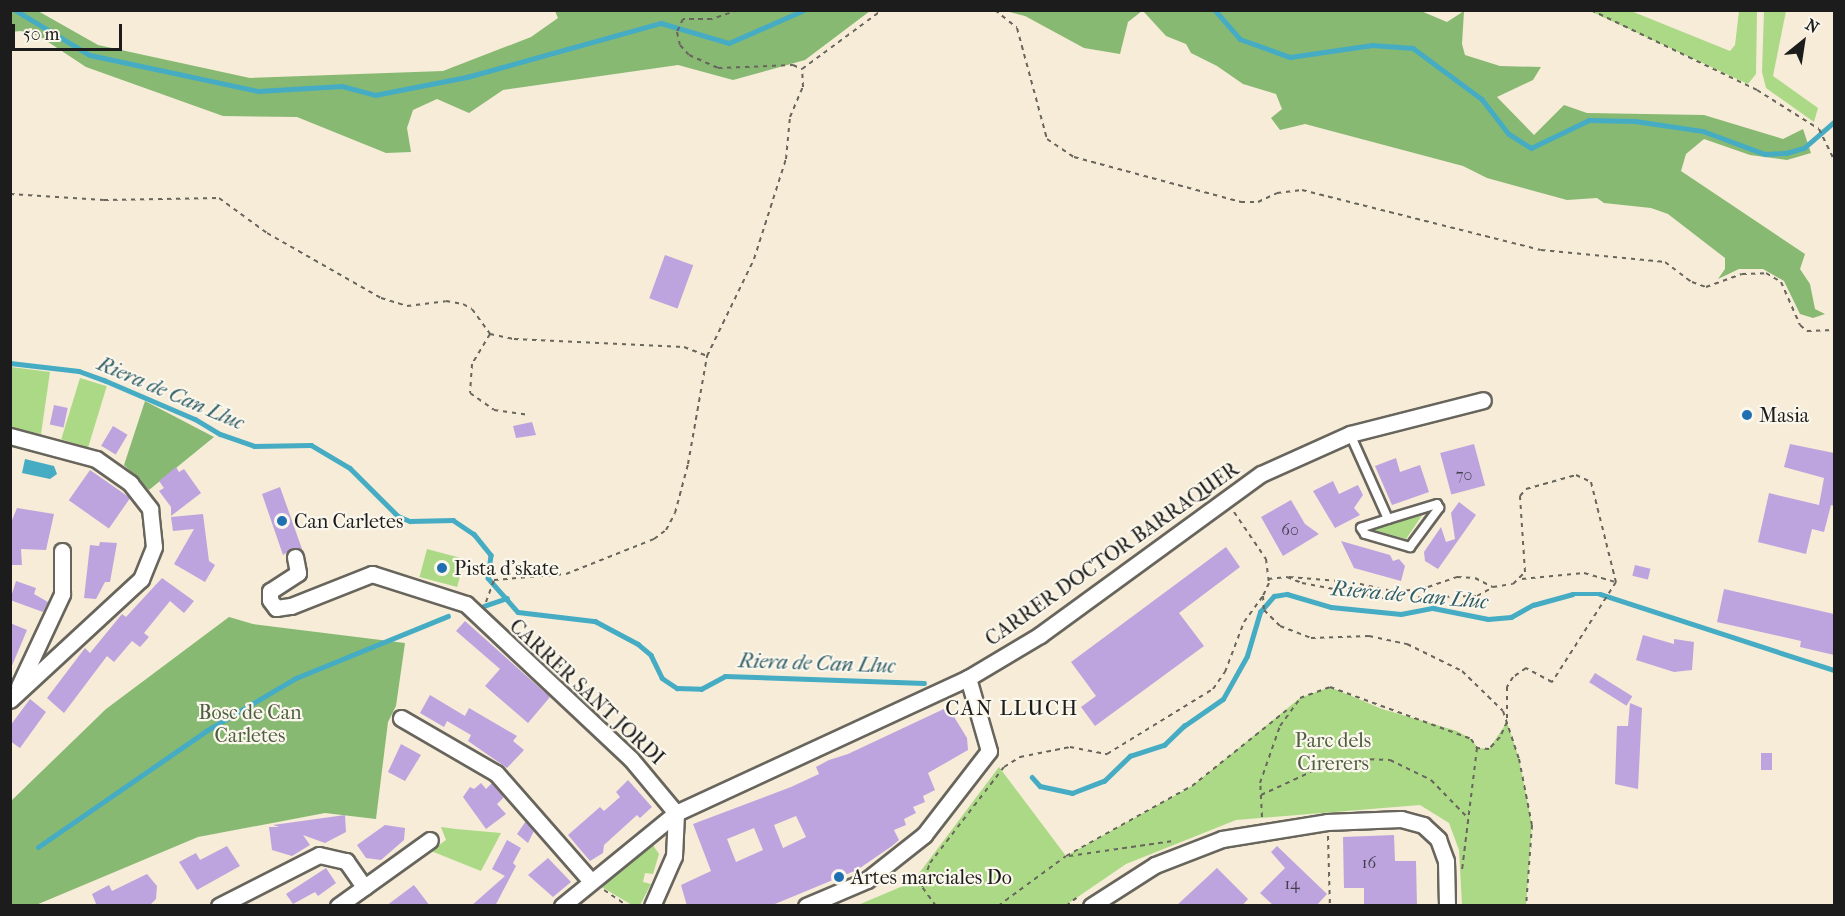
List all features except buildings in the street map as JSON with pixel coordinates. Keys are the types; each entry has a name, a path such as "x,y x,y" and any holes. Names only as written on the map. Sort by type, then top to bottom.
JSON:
{"street":[{"name":"CARRER DOCTOR BARRAQUER","path":"562,906 593,884 676,813 968,678 1040,635 1224,497 1287,460 1350,434 1483,400"},
{"path":"10,436 74,452 109,467 142,495 150,510 153,530 149,565 141,579 13,697"},
{"path":"13,697 62,594 62,551"},
{"name":"CARRER SANT JORDI","path":"295,557 298,573 270,591 270,600 276,608 291,606 372,574 466,604 631,759 676,813"},
{"path":"806,906 867,880 924,835 989,751 968,678"},
{"path":"400,717 496,773 593,884"},
{"path":"652,906 674,856 676,813"},
{"path":"1091,906 1122,882 1190,850 1244,833 1327,822 1401,819 1414,821 1431,831 1446,861 1447,906"},
{"path":"338,906 430,840"},
{"path":"219,906 319,855 346,861 364,887"}],"lane":[{"path":"1350,434 1388,519"},
{"path":"1437,504 1439,508 1410,547 1365,534 1362,528 1388,519 1437,504"}],"path":[{"path":"738,10 712,19 683,19 677,32 680,45 689,55 718,68 793,65 802,69"},
{"path":"802,69 882,10"},
{"path":"995,10 1017,28 1047,139 1074,157 1241,202 1258,202 1277,193 1302,190 1541,250 1656,260 1706,287 1742,274 1766,273 1781,282 1800,325 1807,331 1834,330"},
{"path":"1591,10 1757,90 1819,129 1834,160"},
{"path":"487,626 487,592 494,580 566,574 654,539 666,530 675,513 688,464 707,356 754,259 786,159 790,117 803,87 802,69"},
{"path":"10,194 104,200 219,198 267,233 381,298 407,306 446,301 463,304 472,309 490,334 514,339 684,347 707,356"},
{"path":"490,334 472,364 470,393 495,410 530,415"},
{"path":"1477,748 1489,749 1507,722 1507,687 1513,677 1526,668 1552,682 1616,582 1591,482 1576,475 1526,489 1520,496 1525,572 1520,579"},
{"path":"936,906 922,887 930,863 1004,767 1020,757 1070,747 1107,754 1213,689 1226,672 1244,622 1263,596 1268,579 1266,559 1224,497"},
{"path":"1287,577 1302,583 1382,598 1477,596 1493,587 1520,579 1584,573 1616,582"},
{"path":"1268,579 1287,577 1351,582 1397,592 1457,577 1475,578 1493,587"},
{"path":"1263,596 1264,610 1295,634 1311,638 1369,636 1390,640 1446,662 1482,687 1503,711 1519,759 1532,825 1526,906"},
{"path":"998,906 1066,856 1192,786 1300,698 1330,687 1382,709 1457,731 1471,739 1477,748 1462,871"},
{"path":"1262,820 1260,795 1268,752 1289,709"},
{"path":"1260,795 1328,764 1361,759 1390,760 1431,780 1467,817"},
{"path":"1327,822 1330,906"},
{"path":"1066,856 1177,840"},
{"path":"593,884 628,906"}],"green space":[{"path":"11,10 38,11 98,45 250,78 443,71 531,37 558,18 555,11 870,11 805,60 733,80 678,65 503,90 469,113 437,99 413,110 407,128 411,152 386,153 297,117 223,116 86,67 39,36 21,31 11,32"},
{"path":"1142,10 1128,22 1120,54 1084,48 1025,16 1006,11"},
{"path":"1143,11 1421,11 1447,22 1464,11 1462,44 1465,55 1500,66 1541,67 1533,80 1497,97 1534,135 1564,105 1587,113 1704,115 1783,139 1803,129 1811,153 1787,160 1750,155 1704,139 1686,154 1681,171 1805,254 1800,269 1810,284 1815,309 1825,314 1813,318 1800,314 1784,281 1763,269 1739,269 1718,279 1725,269 1725,258 1668,214 1651,208 1604,203 1597,198 1567,200 1487,178 1463,166 1305,124 1280,130 1271,118 1282,109 1276,94 1243,84 1217,66 1191,53 1186,44 1166,36"},
{"path":"1590,11 1631,11 1730,51 1735,45 1739,11 1757,11 1756,74 1748,84"},
{"path":"1764,11 1786,11 1773,76 1818,108 1814,122 1766,88 1762,72"},
{"path":"11,367 50,372 41,434 11,428"},
{"path":"80,378 107,386 88,447 61,439"},
{"path":"145,401 214,437 149,490 124,465"},
{"path":"1425,511 1406,539 1370,529"},
{"name":"Pista d'skate","path":"427,549 465,559 457,587 419,577"},
{"name":"Bosc de Can Carletes","path":"229,617 253,624 405,643 396,706 388,722 376,819 325,813 198,837 36,905 11,905 11,801 106,709"},
{"name":"Parc dels Cirerers","path":"1330,687 1382,709 1457,731 1471,739 1478,748 1489,749 1507,722 1519,759 1532,825 1526,905 1462,905 1459,850 1449,823 1420,805 1236,820 1126,864 1066,905 858,905 903,886 920,872 999,767 1066,856 1192,786 1300,698"},
{"path":"441,827 501,833 481,871 431,851 446,840"},
{"path":"652,844 659,854 653,874 645,873 643,882 651,884 640,905 632,905 600,886"}],"water":[{"path":"25,459 54,466 57,474 50,479 22,473"}],"waterway":[{"path":"15,10 90,55 258,91 342,86 375,95 467,77 661,23 729,43 804,10"},
{"path":"1215,10 1240,39 1290,57 1372,45 1413,48 1482,99 1509,134 1531,148 1589,120 1635,121 1703,131 1765,154 1786,153 1804,148 1834,122"},
{"name":"Riera de Can Lluc","path":"10,363 79,371 195,419 220,434 254,446 311,445 350,468 398,516 410,521 453,520 474,534 491,555 488,578 518,612 595,621 638,644 651,655 662,678 677,688 701,689 725,676 924,683"},
{"name":"Riera de Can Lluc","path":"1032,777 1040,786 1072,793 1104,781 1130,756 1164,745 1184,726 1223,699 1247,656 1260,612 1274,596 1287,594 1331,607 1401,614 1433,608 1488,619 1511,617 1533,605 1573,594 1600,594 1834,670"},
{"path":"484,606 507,598"},
{"path":"38,847 206,731 296,678 448,616"}],"place":[{"name":"Masia","path":"1747,415"},
{"name":"Can Carletes","path":"282,521"},
{"name":"Pista d'skate","path":"442,568"},
{"name":"Artes marciales Do","path":"839,877"}],"district":[{"name":"CAN LLUCH","path":"1012,708"}]}
